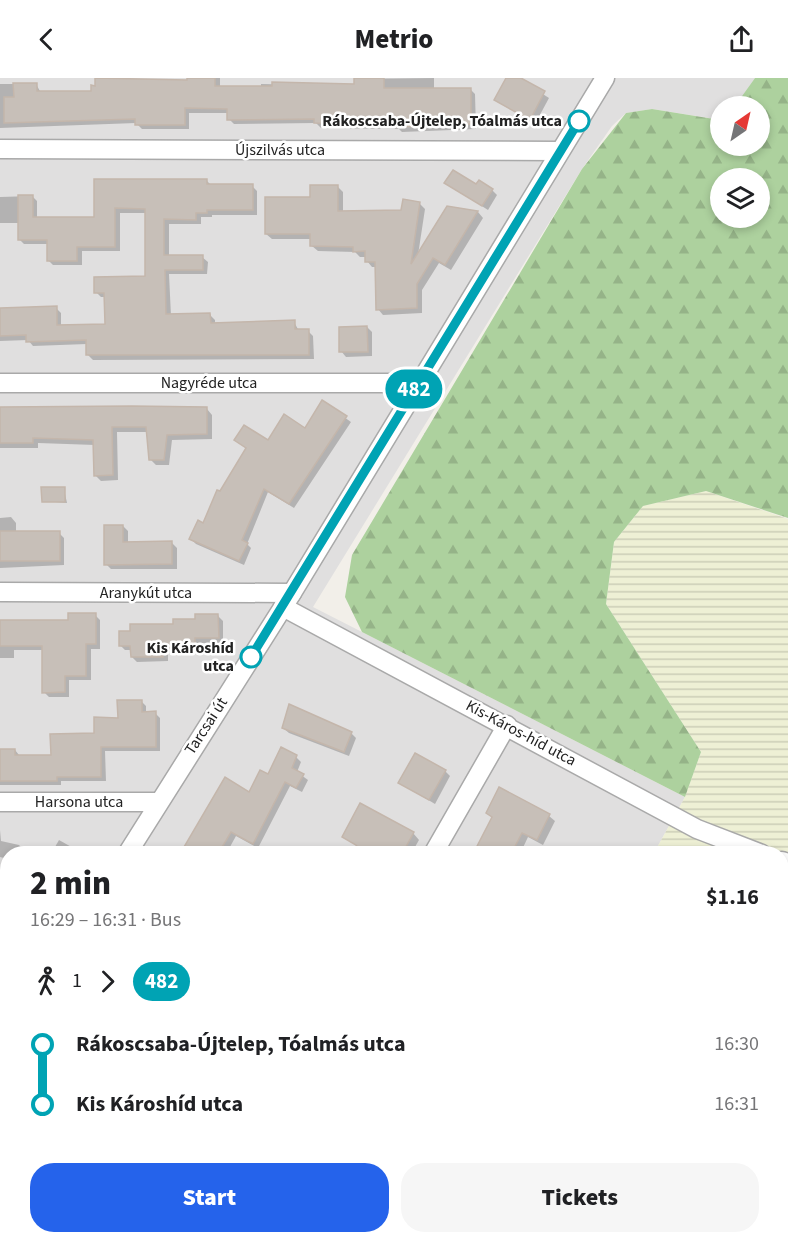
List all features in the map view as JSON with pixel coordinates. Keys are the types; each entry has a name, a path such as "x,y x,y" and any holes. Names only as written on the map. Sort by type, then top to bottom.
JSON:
{"street":[{"name":"Tarcsai út","path":"132,846 157,802 287,600 605,78"},
{"name":"Újszilvás utca","path":"0,149 560,151"},
{"name":"Nagyréde utca","path":"0,383 418,383"},
{"name":"Aranykút utca","path":"0,592 287,600"},
{"name":"Kis-Káros-híd utca","path":"287,600 507,725 697,829 741,846"},
{"path":"438,846 507,725"},
{"name":"Harsona utca","path":"0,802 157,802"}],"shaded area":[{"path":"0,78 755,78 743,96 710,96 710,118 652,109 626,113 612,126 582,169 313,607 685,797 658,846 0,846"}],"green space":[{"path":"755,78 788,78 788,518 706,491 643,506 614,542 606,604 701,752 685,797 362,632 345,597 352,555 582,169 626,113 652,109 710,118 710,156 770,156 770,96 742,96"},
{"path":"706,491 788,519 788,846 658,846 685,797 701,752 606,604 614,542 643,506"}],"building":[{"path":"95,78 187,80 187,78 215,78 215,86 272,86 272,82 354,84 354,78 384,78 384,88 471,88 471,124 396,127 396,124 314,123 314,119 227,120 227,109 185,108 185,125 135,125 135,119 4,123 4,97 14,97 13,83 37,83 37,91 91,91 91,85 95,86"},
{"path":"506,78 521,78 545,91 530,120 494,100"},
{"path":"453,170 476,184 479,180 493,189 482,206 444,183"},
{"path":"94,179 207,179 207,184 253,184 253,210 207,210 207,213 196,213 196,220 164,219 164,255 203,255 203,270 165,270 166,314 210,313 211,323 295,320 295,329 309,329 309,355 86,355 86,340 26,342 26,335 0,336 0,308 57,306 57,325 105,324 104,293 94,293 94,277 145,276 145,209 115,208 115,247 77,247 77,261 47,261 47,240 18,240 18,195 33,195 33,217 94,217"},
{"path":"310,185 338,185 338,211 401,210 403,199 420,202 411,264 447,206 478,211 445,265 433,258 417,284 417,308 376,310 375,262 365,262 365,251 353,252 353,247 310,246 310,234 265,234 265,197 310,197"},
{"path":"367,326 368,352 339,352 339,327"},
{"path":"322,400 347,416 289,504 264,489 242,540 248,543 239,561 189,539 198,520 203,523 217,490 220,491 246,448 234,440 244,425 268,440 284,414 305,428"},
{"path":"0,407 207,407 207,434 167,435 164,460 149,460 146,427 112,427 113,475 94,476 93,440 33,438 33,443 0,443"},
{"path":"41,487 65,487 65,502 42,502"},
{"path":"104,525 123,525 123,542 172,541 172,564 104,565"},
{"path":"0,531 60,531 60,561 0,561"},
{"path":"68,613 96,613 96,644 86,644 86,676 65,676 65,692 42,693 42,646 0,646 0,620 68,620"},
{"path":"195,614 218,614 219,638 195,638 195,647 163,648 163,657 131,657 130,646 119,646 119,631 130,631 130,624 173,624 173,619 195,619"},
{"path":"117,700 142,700 142,712 156,711 156,747 101,747 101,777 57,777 57,781 0,781 0,749 15,749 15,755 51,755 50,734 94,733 94,717 118,718"},
{"path":"289,704 352,732 344,752 282,728"},
{"path":"281,747 297,755 292,768 304,774 296,788 285,782 253,844 231,832 223,846 185,846 225,777 249,792 260,770 268,774"},
{"path":"415,753 446,770 429,800 398,783"},
{"path":"499,787 550,814 537,840 522,833 515,846 477,846 492,817 486,813"},
{"path":"360,803 414,832 406,846 357,846 342,837"}],"bus line":[{"name":"482","path":"251,657 579,121"}],"place":[{"name":"Rákoscsaba-Újtelep, Tóalmás utca","path":"579,121"},
{"name":"Kis Károshíd utca","path":"251,657"}]}
